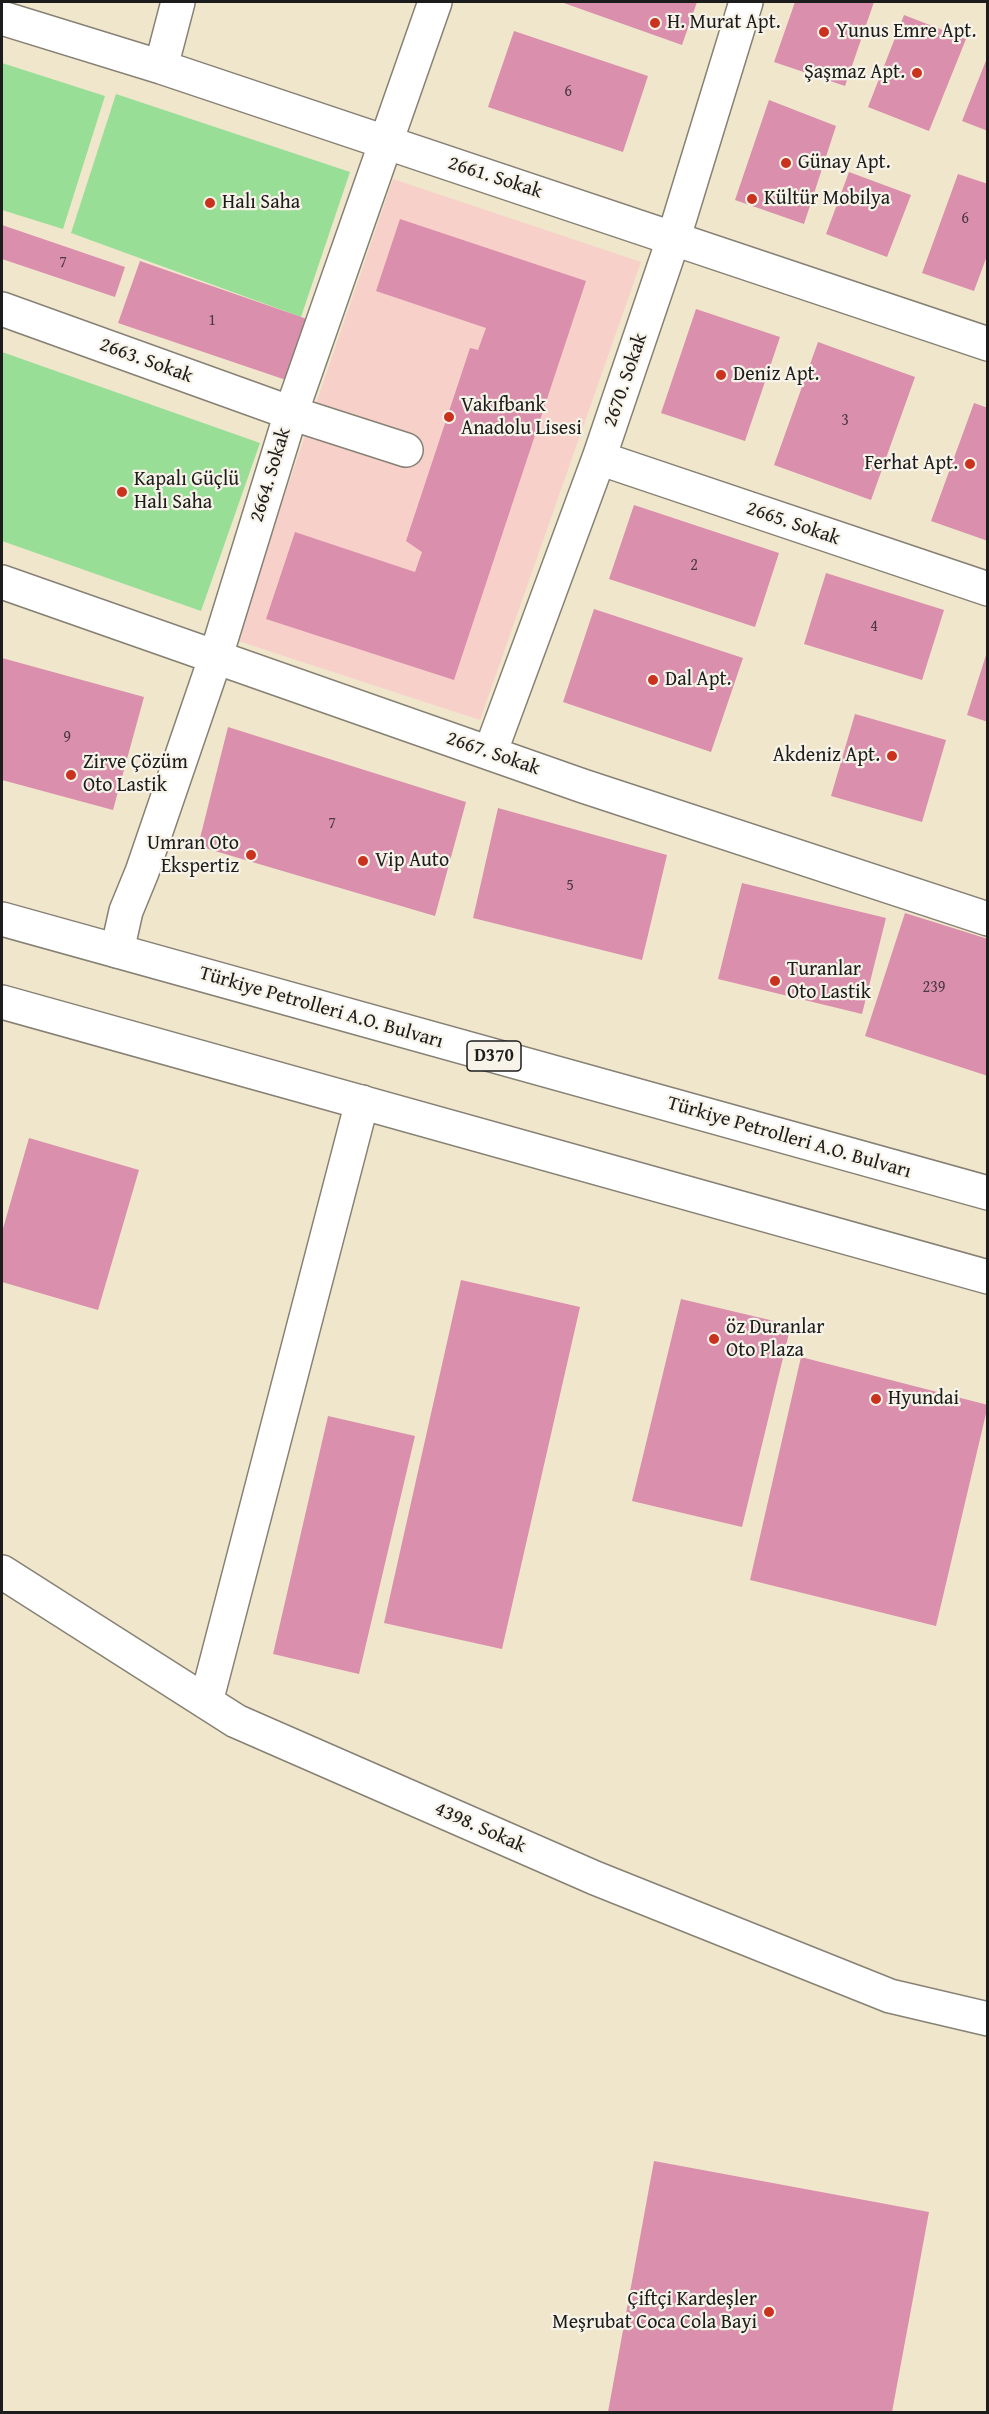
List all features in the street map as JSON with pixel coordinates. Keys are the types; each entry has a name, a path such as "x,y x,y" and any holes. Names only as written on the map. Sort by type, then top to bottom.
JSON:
{"main road":[{"path":"161,67 178,2"},
{"name":"2664. Sokak","path":"117,951 126,911 142,872 214,659 291,413 435,2"},
{"name":"2670. Sokak","path":"490,753 599,458 674,237 746,2"},
{"name":"2661. Sokak","path":"2,18 161,67 674,237 987,344"},
{"name":"2663. Sokak","path":"2,309 291,413 406,450"},
{"name":"2665. Sokak","path":"599,458 987,589"},
{"name":"2667. Sokak","path":"2,582 214,659 987,919"},
{"name":"Türkiye Petrolleri A.O. Bulvarı","path":"2,919 987,1193"},
{"path":"2,1002 987,1277"},
{"path":"206,1702 362,1102"},
{"name":"4398. Sokak","path":"2,1572 236,1720 595,1878 890,1996 987,2019"}],"shaded area":[{"name":"Vakıfbank Anadolu Lisesi","path":"393,179 641,262 480,720 235,640"}],"green space":[{"path":"2,63 105,96 63,229 2,210"},
{"name":"Halı Saha","path":"116,94 350,172 301,317 71,233"},
{"name":"Kapalı Güçlü Halı Saha","path":"2,352 260,443 201,611 2,541"}],"building":[{"name":"H. Murat Apt.","path":"561,2 697,2 682,45"},
{"name":"Yunus Emre Apt.","path":"795,2 874,2 845,86 774,62"},
{"name":"Şaşmaz Apt.","path":"904,15 966,39 929,131 868,107"},
{"path":"514,31 648,76 623,152 488,107"},
{"path":"988,58 988,131 962,121"},
{"name":"Günay Apt.","path":"769,100 836,126 804,224 735,200"},
{"path":"849,172 911,195 887,257 826,234"},
{"path":"958,174 988,184 988,253 974,291 922,273"},
{"path":"400,219 586,281 454,680 266,619 295,532 415,572 422,552 406,541 470,348 478,350 486,328 376,291"},
{"path":"2,225 125,267 115,297 2,259"},
{"path":"140,261 307,319 286,380 118,323"},
{"name":"Deniz Apt.","path":"696,309 780,337 745,441 661,413"},
{"path":"818,342 915,377 871,500 774,465"},
{"name":"Ferhat Apt.","path":"974,403 988,408 988,541 931,521"},
{"path":"634,505 779,553 755,627 609,579"},
{"path":"826,573 944,610 922,680 804,644"},
{"name":"Dal Apt.","path":"594,609 743,658 711,752 563,702"},
{"path":"988,652 988,722 967,715"},
{"path":"2,658 144,697 113,810 2,780"},
{"name":"Akdeniz Apt.","path":"855,714 946,740 922,822 831,796"},
{"path":"228,727 466,802 435,916 198,846"},
{"path":"498,808 667,855 642,960 473,918"},
{"path":"742,883 886,918 862,1014 718,979"},
{"path":"905,913 988,939 988,1076 865,1036"},
{"path":"29,1138 139,1170 98,1310 2,1282 2,1232"},
{"path":"461,1280 580,1307 502,1649 384,1623"},
{"path":"681,1299 791,1325 742,1527 632,1501"},
{"path":"801,1357 988,1405 936,1626 750,1580"},
{"path":"328,1416 415,1436 359,1674 273,1654"},
{"name":"Çiftçi Kardeşler Meşrubat Coca Cola Bayi","path":"654,2161 929,2212 892,2412 608,2412"}],"place":[{"name":"H. Murat Apt.","path":"655,23"},
{"name":"Yunus Emre Apt.","path":"824,32"},
{"name":"Şaşmaz Apt.","path":"917,73"},
{"name":"Günay Apt.","path":"786,163"},
{"name":"Kültür Mobilya","path":"752,199"},
{"name":"Halı Saha","path":"210,203"},
{"name":"Deniz Apt.","path":"721,375"},
{"name":"Vakıfbank Anadolu Lisesi","path":"449,417"},
{"name":"Ferhat Apt.","path":"970,464"},
{"name":"Kapalı Güçlü Halı Saha","path":"122,492"},
{"name":"Dal Apt.","path":"653,680"},
{"name":"Akdeniz Apt.","path":"892,756"},
{"name":"Zirve Çözüm Oto Lastik","path":"71,775"},
{"name":"Umran Oto Ekspertiz","path":"251,855"},
{"name":"Vip Auto","path":"363,861"},
{"name":"Turanlar Oto Lastik","path":"775,981"},
{"name":"öz Duranlar Oto Plaza","path":"714,1339"},
{"name":"Hyundai","path":"876,1399"},
{"name":"Çiftçi Kardeşler Meşrubat Coca Cola Bayi","path":"769,2312"}]}
